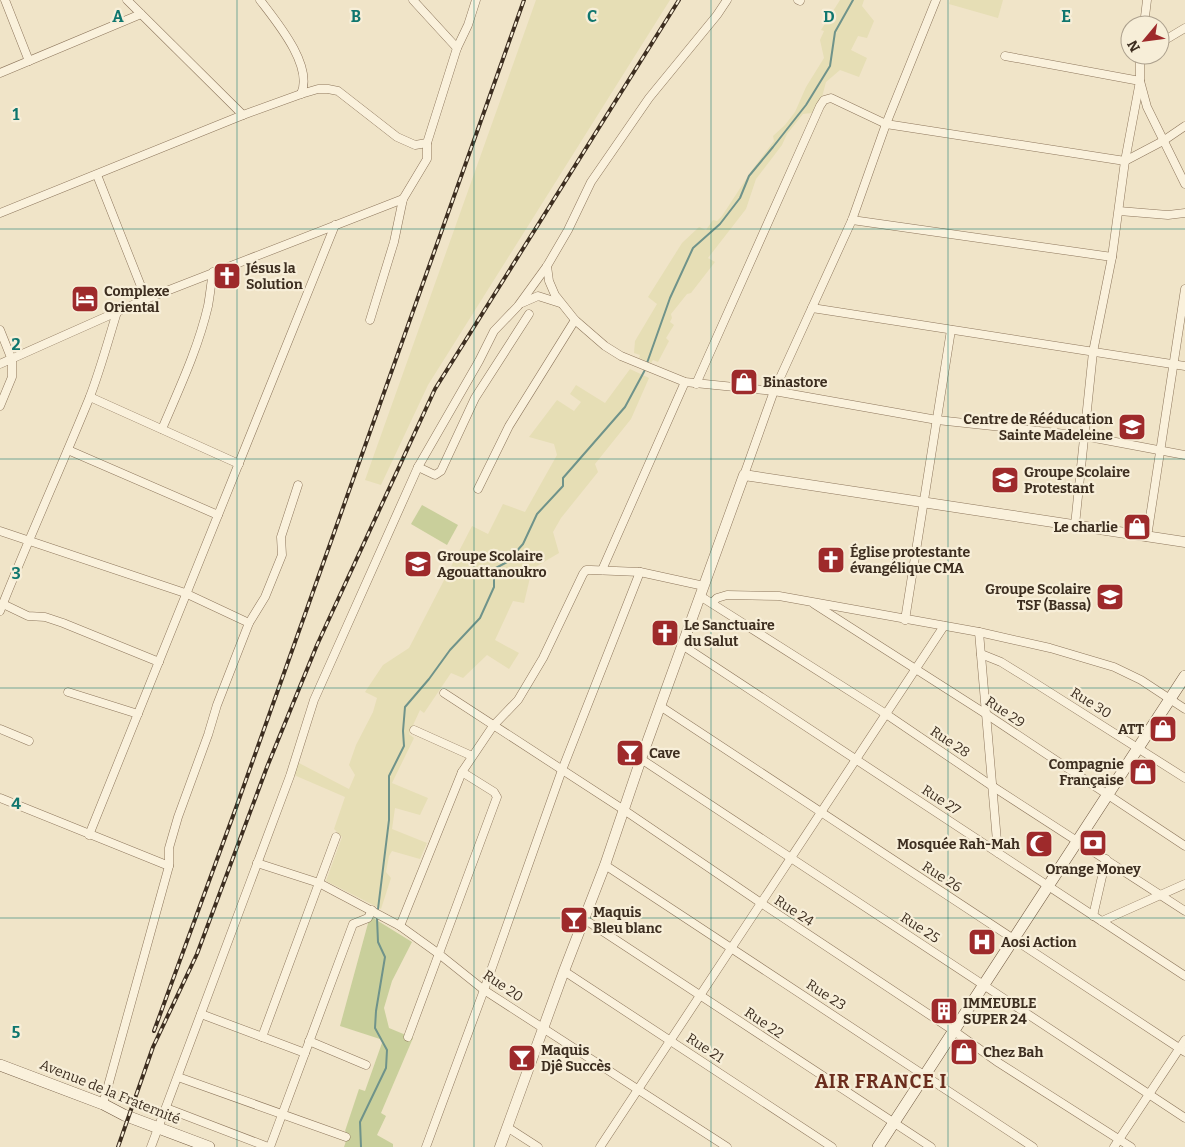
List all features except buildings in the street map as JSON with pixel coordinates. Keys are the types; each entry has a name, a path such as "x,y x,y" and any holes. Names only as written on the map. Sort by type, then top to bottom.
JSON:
{"main road":[{"path":"878,1147 1185,676"},
{"name":"Avenue de la Fraternité","path":"0,1065 209,1147"}],"street":[{"path":"5,0 29,61"},
{"path":"127,0 243,115"},
{"path":"260,0 288,39 298,60 304,87 301,94"},
{"path":"413,0 457,48"},
{"path":"370,320 394,242 403,199 427,159 427,143 457,48 468,25 476,0"},
{"path":"151,1147 290,776 314,700 418,468 494,331 518,306 547,266 568,230 591,182 649,98 717,15 727,0"},
{"path":"500,1147 605,865 641,759 774,391 852,220 886,124 936,0"},
{"path":"1145,15 1147,0"},
{"path":"0,73 141,14"},
{"path":"1170,37 1185,28"},
{"path":"1005,56 1140,81"},
{"path":"1075,525 1092,352 1112,257 1125,160 1140,81 1140,65"},
{"path":"1140,81 1147,107 1162,141 1185,184"},
{"path":"0,213 243,115 301,94 318,90 338,91 397,137 415,145 427,143"},
{"path":"696,384 821,103 824,100 831,98 886,124 1125,160 1162,141 1185,126"},
{"path":"97,175 146,299"},
{"path":"0,364 146,299 403,199"},
{"path":"1119,211 1168,215 1185,213"},
{"path":"852,220 1112,257"},
{"path":"89,835 335,225"},
{"path":"547,266 548,281 555,296 575,320 605,346 621,356 684,382 774,391 938,420 1084,436 1185,456"},
{"path":"162,429 199,339 208,305 213,272"},
{"path":"1147,537 1185,289"},
{"path":"518,306 538,296 561,303"},
{"path":"812,308 1185,366"},
{"path":"117,312 90,397 1,608 28,616 45,617 64,623 159,662"},
{"path":"418,468 435,475 441,471 475,398 529,314"},
{"path":"478,489 509,426 575,320"},
{"path":"0,330 12,360 12,377 0,406"},
{"path":"905,620 951,330"},
{"path":"602,570 684,382"},
{"path":"90,397 239,464"},
{"path":"68,450 218,515"},
{"path":"744,475 1185,542"},
{"path":"103,1104 169,866 169,848 178,817 217,705 249,623 265,597 282,555 281,537 298,485"},
{"path":"0,531 186,593 249,623"},
{"path":"400,926 462,772 493,726 518,700 543,658 586,570 640,572 704,586"},
{"path":"426,1147 562,770 640,572"},
{"path":"712,603 720,596 726,595 779,596 979,632 1050,648 1107,664 1141,680 1185,708"},
{"name":"Rue 28","path":"700,596 886,714 992,786 1185,911"},
{"name":"Rue 29","path":"810,602 986,714 1185,846"},
{"path":"600,1147 944,626"},
{"path":"979,632 998,853"},
{"name":"Rue 27","path":"682,645 1185,976"},
{"name":"Rue 30","path":"980,654 1007,666 1185,778"},
{"path":"68,692 138,714"},
{"name":"Rue 24","path":"444,694 624,810 760,903 954,1031 1006,1068 1131,1147"},
{"name":"Rue 26","path":"660,706 1182,1050"},
{"path":"0,729 29,742"},
{"path":"414,730 472,756"},
{"name":"Rue 25","path":"641,759 1185,1118"},
{"path":"408,1037 497,797 494,792 462,772"},
{"path":"0,798 169,866"},
{"path":"262,1036 336,837"},
{"path":"1093,916 1106,859"},
{"name":"Rue 20","path":"257,863 319,883 400,926 484,990 727,1147"},
{"name":"Rue 23","path":"605,865 1033,1147"},
{"path":"1102,921 1185,884"},
{"path":"166,1108 269,1147 353,924 368,918 372,910"},
{"name":"Rue 22","path":"584,919 930,1147"},
{"name":"Rue 21","path":"564,971 832,1147"},
{"path":"201,1014 305,1053"},
{"path":"1114,1147 1148,1095 1182,1050 1185,1040"},
{"path":"309,1041 366,1065"},
{"path":"178,1077 346,1137"},
{"path":"507,1127 538,1147"}],"shaded area":[{"path":"536,0 670,0 428,385 381,485 365,480"},
{"path":"840,0 864,0 862,6 874,21 867,38 858,36 851,50 867,58 859,77 840,70 826,82 821,101 812,113 803,114 756,179 746,209 708,258 715,262 691,293 687,294 671,314 670,322 674,325 666,338 669,341 658,362 653,360 651,363 639,358 640,355 634,353 635,341 657,304 648,297 682,243 699,227 706,230 713,220 717,221 722,216 752,170 774,141 773,136 795,112 806,87 824,58 820,40 824,31 821,30"},
{"path":"950,0 1003,0 998,18 949,4"},
{"path":"630,369 649,378 631,419 595,464 598,472 561,518 553,532 559,553 532,569 524,603 513,601 495,640 519,653 509,669 487,655 463,678 451,673 424,713 420,710 409,734 414,738 392,783 428,798 420,815 395,808 392,829 427,843 420,859 392,851 389,856 386,872 391,878 381,909 326,881 342,837 334,829 345,797 294,775 297,762 349,789 355,775 349,765 356,745 373,712 377,698 365,692 383,665 409,648 472,526 488,534 503,504 525,512 557,455 554,444 529,437 557,400 574,411 581,402 570,394 576,385 605,403"}],"green space":[{"path":"422,505 458,525 447,545 411,524"},
{"path":"370,916 412,942 392,981 384,1008 389,1028 413,1038 381,1113 386,1116 377,1135 393,1144 393,1147 344,1147 348,1135 345,1131 359,1089 365,1091 383,1040 340,1026"}],"waterway":[{"path":"647,363 670,298 693,248 720,224 740,198 749,176 806,105 830,66 835,32 853,0"},
{"path":"378,909 389,820 389,776 404,746 405,707 450,650 480,618 494,587 494,569 507,562 523,544 537,514 563,486 563,478 625,407 646,368"},
{"path":"361,1147 360,1122 386,1068 387,1050 375,1028 385,957 378,942 377,918"}],"railway":[{"path":"154,1031 237,805 524,0"},
{"path":"118,1147 153,1047 197,954 267,767 317,645 435,389 679,0"}],"place":[{"name":"Jésus la Solution","path":"227,276"},
{"name":"Complexe Oriental","path":"85,299"},
{"name":"Binastore","path":"744,382"},
{"name":"Centre de Rééducation Sainte Madeleine","path":"1132,427"},
{"name":"Groupe Scolaire Protestant","path":"1005,480"},
{"name":"Le charlie","path":"1137,527"},
{"name":"Église protestante évangélique CMA","path":"831,560"},
{"name":"Groupe Scolaire Agouattanoukro","path":"418,564"},
{"name":"Groupe Scolaire TSF (Bassa)","path":"1110,597"},
{"name":"Le Sanctuaire du Salut","path":"665,633"},
{"name":"ATT","path":"1163,729"},
{"name":"Cave","path":"630,753"},
{"name":"Compagnie Française","path":"1143,772"},
{"name":"Orange Money","path":"1093,843"},
{"name":"Mosquée Rah-Mah","path":"1039,844"},
{"name":"Maquis Bleu blanc","path":"574,920"},
{"name":"Aosi Action","path":"982,942"},
{"name":"IMMEUBLE SUPER 24","path":"944,1011"},
{"name":"Chez Bah","path":"964,1052"},
{"name":"Maquis Djê Succès","path":"522,1058"}],"district":[{"name":"AIR FRANCE I","path":"881,1081"}]}
